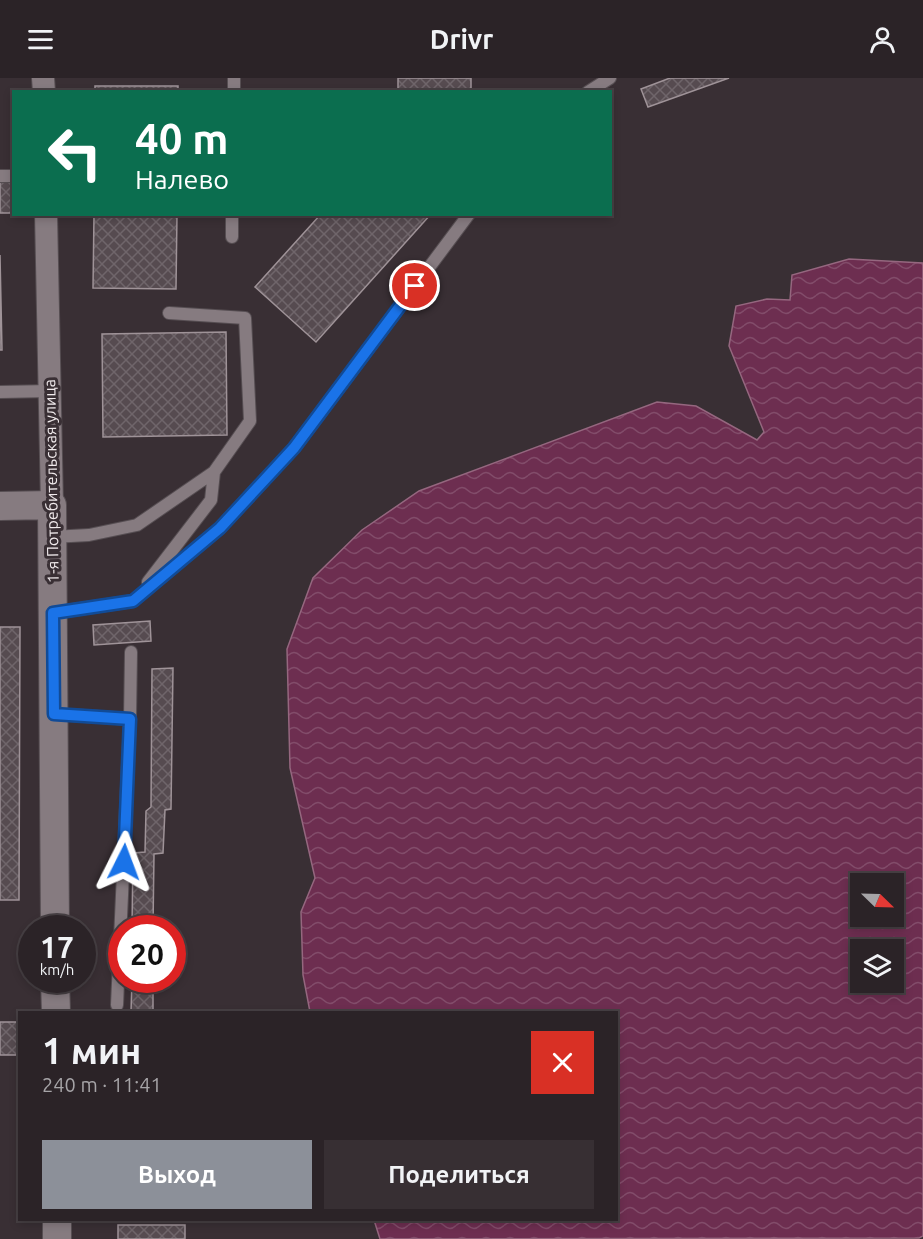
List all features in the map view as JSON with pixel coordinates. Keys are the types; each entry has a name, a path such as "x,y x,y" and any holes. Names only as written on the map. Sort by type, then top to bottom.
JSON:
{"street":[{"name":"1-я Потребительская улица","path":"46,216 52,505 55,915"},
{"path":"0,506 52,505"},
{"path":"55,993 56,1011"},
{"path":"57,1221 57,1239"}],"lane":[{"path":"591,90 610,78"},
{"path":"232,216 232,237"},
{"path":"53,613 133,601 220,528 294,448 468,216"},
{"path":"52,537 89,535 137,525 214,472 250,421 245,318 169,314"},
{"path":"0,392 50,391"},
{"path":"133,601 212,500 214,472"},
{"path":"117,1005 131,652"},
{"path":"54,714 130,719"}],"water":[{"path":"849,259 923,263 923,1236 919,1238 380,1239 374,1221 618,1221 618,1011 310,1011 303,975 301,912 315,878 290,768 287,649 313,578 362,530 419,491 657,402 696,406 757,440 764,432 729,346 736,306 767,299 790,300 792,275"}],"building":[{"path":"398,78 471,78 471,90 398,90"},
{"path":"670,78 729,78 648,107 641,89"},
{"path":"95,86 178,86 178,90 95,90"},
{"path":"0,179 12,179 12,213 0,213"},
{"path":"94,216 177,216 176,289 93,288"},
{"path":"319,216 429,216 316,342 255,287"},
{"path":"0,255 2,350 0,350"},
{"path":"226,332 227,435 103,437 102,334"},
{"path":"150,621 151,641 94,645 93,625"},
{"path":"0,627 20,627 19,900 0,900"},
{"path":"173,668 171,809 165,810 163,853 154,854 153,915 132,915 133,853 145,852 146,811 151,807 152,669"},
{"path":"132,993 153,993 153,1011 131,1011"},
{"path":"0,1022 18,1022 18,1055 0,1055"},
{"path":"118,1225 185,1225 185,1239 118,1239"}],"route":[{"path":"124,862 130,719 54,714 53,613 133,601 220,528 294,448 415,286"}]}
